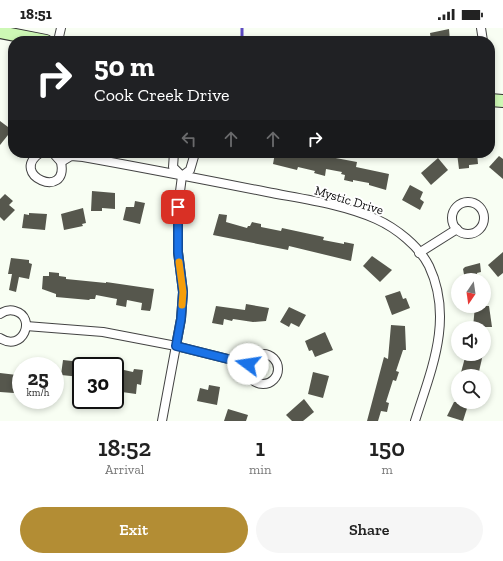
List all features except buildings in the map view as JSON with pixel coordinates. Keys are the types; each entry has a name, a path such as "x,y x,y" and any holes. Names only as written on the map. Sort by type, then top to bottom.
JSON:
{"street":[{"path":"0,32 20,36"},
{"path":"35,158 31,165 33,175 41,181 46,182 56,180 62,172 61,162 57,158"},
{"name":"Mystic Drive","path":"61,162 68,158"},
{"name":"Mystic Drive","path":"89,158 316,202 376,219 393,228 412,244 429,265 434,280 441,327 436,351 415,421"},
{"path":"174,158 173,167 182,176"},
{"path":"162,421 181,319 183,292 178,252 178,207 182,176 190,170 194,158"},
{"path":"420,253 457,229"},
{"path":"0,314 8,310 19,312 23,316 26,326 23,336 15,341 5,341 0,338"},
{"path":"26,326 103,332 176,346 248,364"}],"waterway":[{"path":"242,28 242,36"}],"slow traffic":[{"path":"179,262 183,292 182,305"}],"route":[{"path":"178,207 178,252 183,292 181,319 176,346 248,364"}]}
